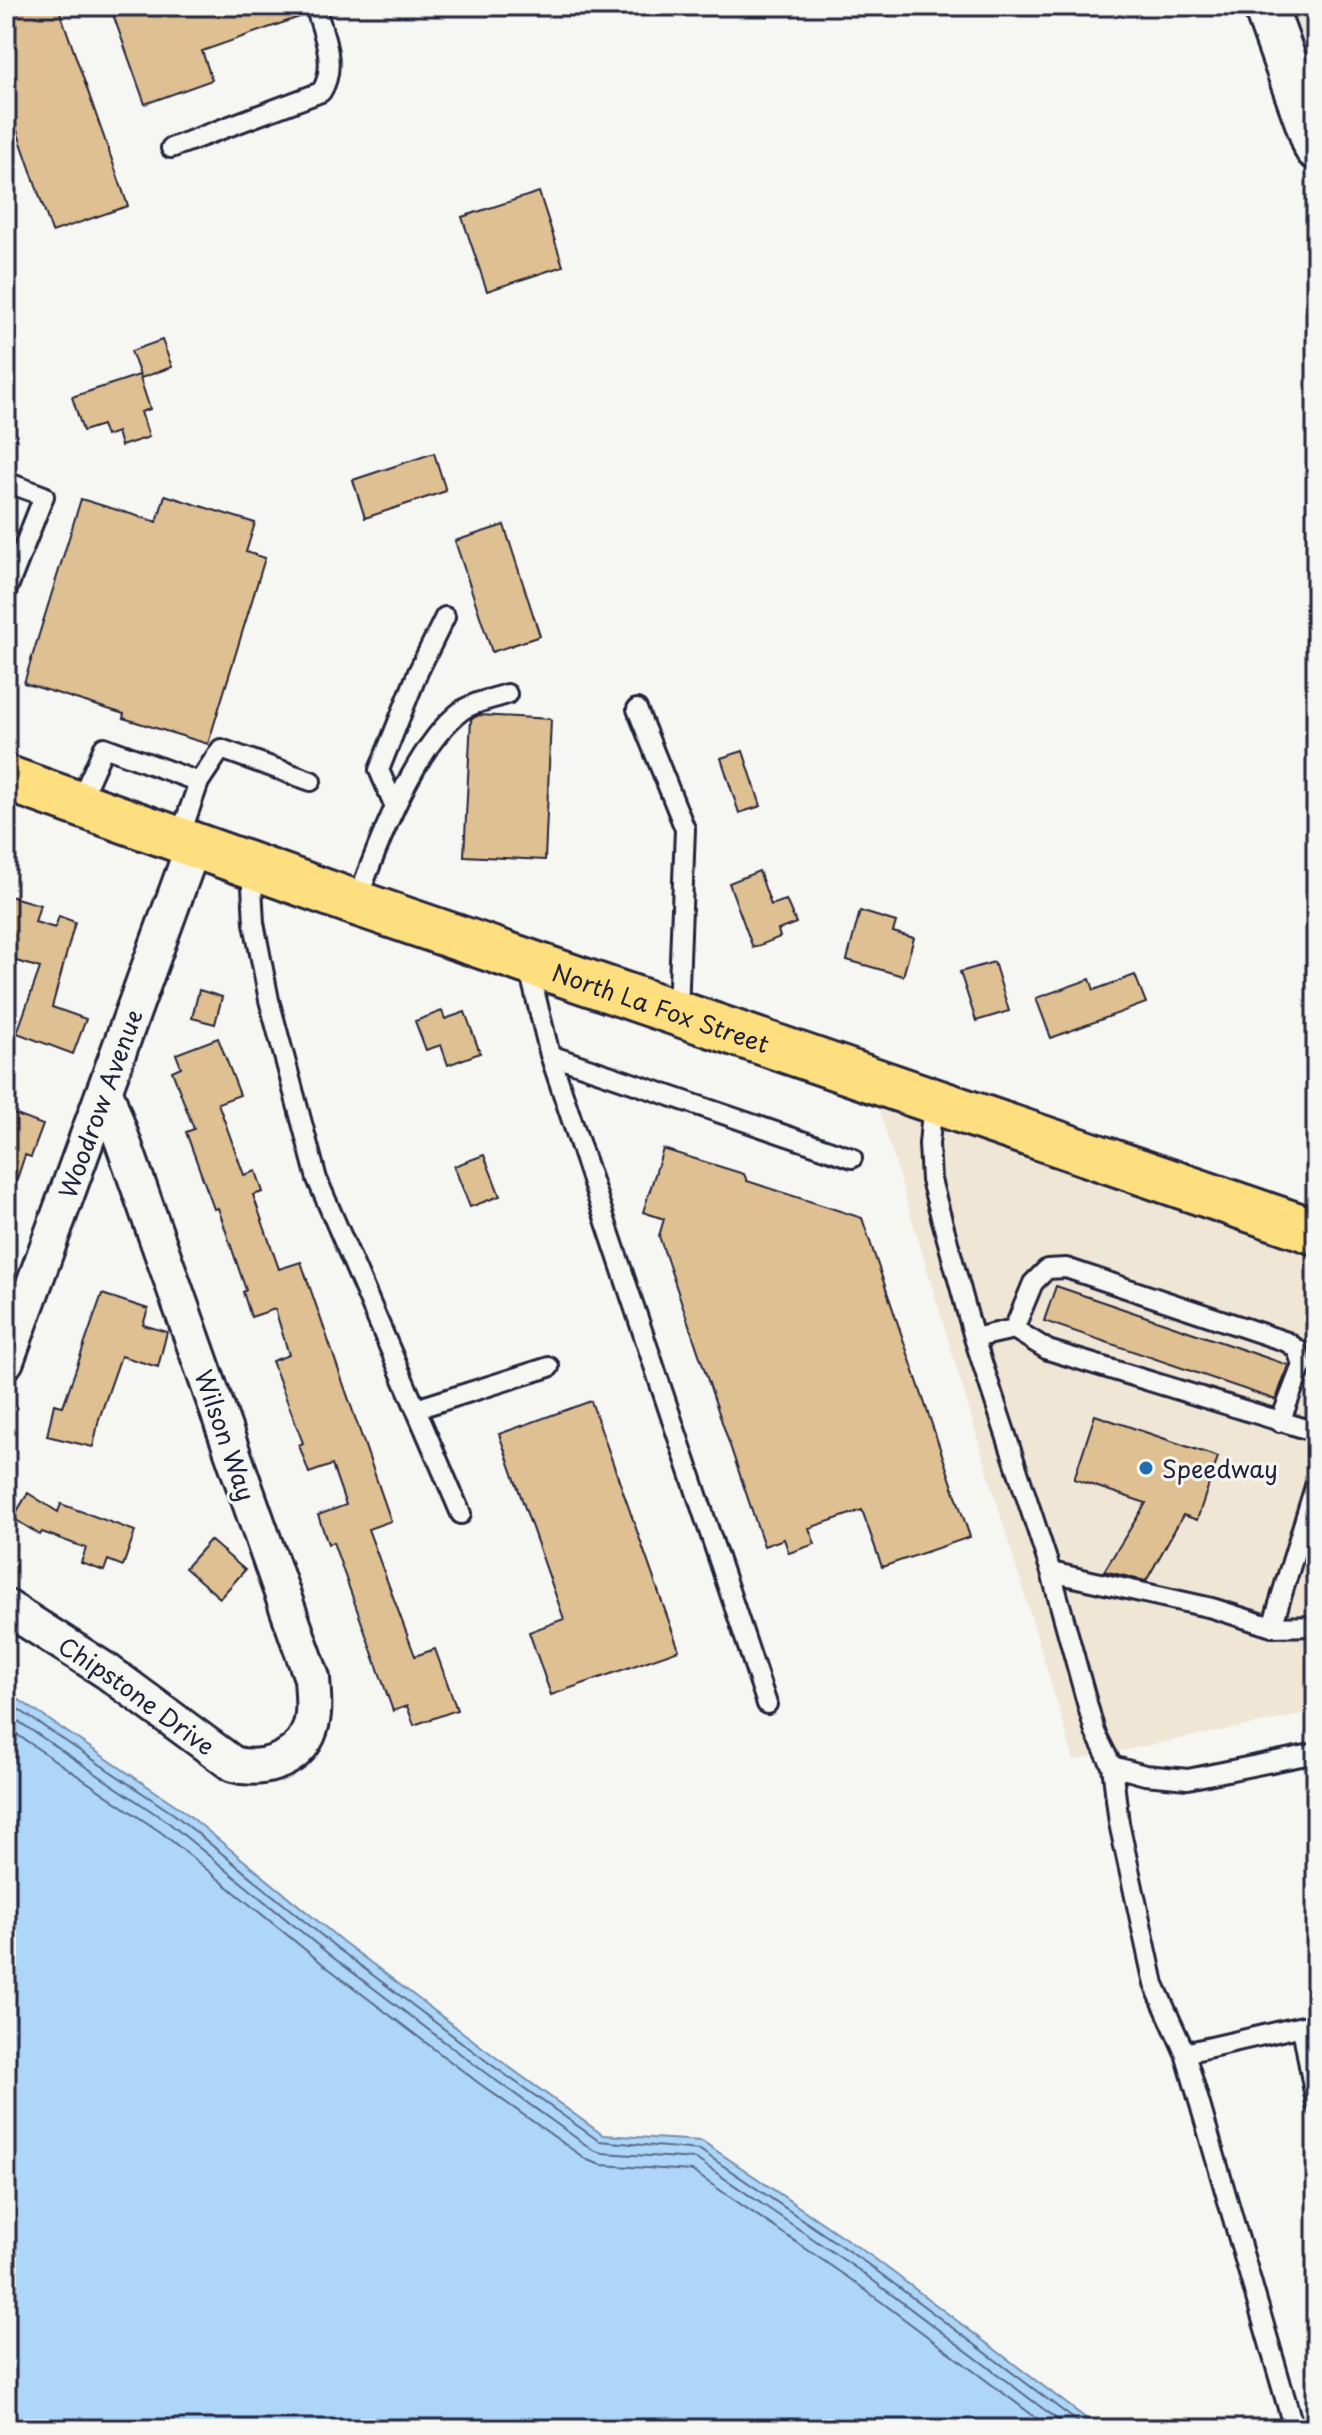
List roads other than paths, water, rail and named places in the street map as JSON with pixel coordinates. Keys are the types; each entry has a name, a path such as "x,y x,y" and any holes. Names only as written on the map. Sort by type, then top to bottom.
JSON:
{"main road":[{"name":"North La Fox Street","path":"6,778 356,903 1316,1232"}],"street":[{"path":"1265,6 1316,148"},
{"name":"Woodrow Avenue","path":"6,1361 105,1091 186,842"},
{"name":"Wilson Way","path":"105,1091 312,1678 315,1708 308,1735 291,1754 271,1765"},
{"name":"Chipstone Drive","path":"6,1607 108,1672 233,1764 249,1769 271,1765"}],"lane":[{"path":"171,148 321,92 327,83 329,60 315,6"},
{"path":"6,482 44,496 6,592"},
{"path":"395,807 379,770 418,672 445,617"},
{"path":"356,903 387,822 434,738 463,710 507,694"},
{"path":"637,709 685,829 678,1011"},
{"path":"79,803 104,747 199,782"},
{"path":"186,842 199,782 221,749 311,781"},
{"path":"251,865 254,923 269,1000 317,1179 461,1514"},
{"path":"527,962 550,1055 767,1704"},
{"path":"550,1055 852,1158"},
{"path":"933,1101 929,1144 931,1180 974,1338 1051,1572 1095,1732 1112,1766 1119,1823 1154,1984 1185,2053 1294,2429"},
{"path":"1014,1329 1033,1283 1047,1269 1066,1268 1287,1342 1297,1349 1302,1365 1280,1422"},
{"path":"974,1338 1014,1329 1048,1350 1316,1432"},
{"path":"416,1409 549,1367"},
{"path":"1272,1627 1316,1483"},
{"path":"1051,1572 1212,1608 1272,1627 1316,1626"},
{"path":"1112,1766 1145,1775 1188,1779 1316,1753"},
{"path":"1185,2053 1309,2025 1316,2103"}],"water":[{"path":"6,1691 180,1808 342,1941 603,2135 702,2141 874,2258 1100,2429 6,2429"}],"place":[{"name":"Speedway","path":"1146,1468"}]}
